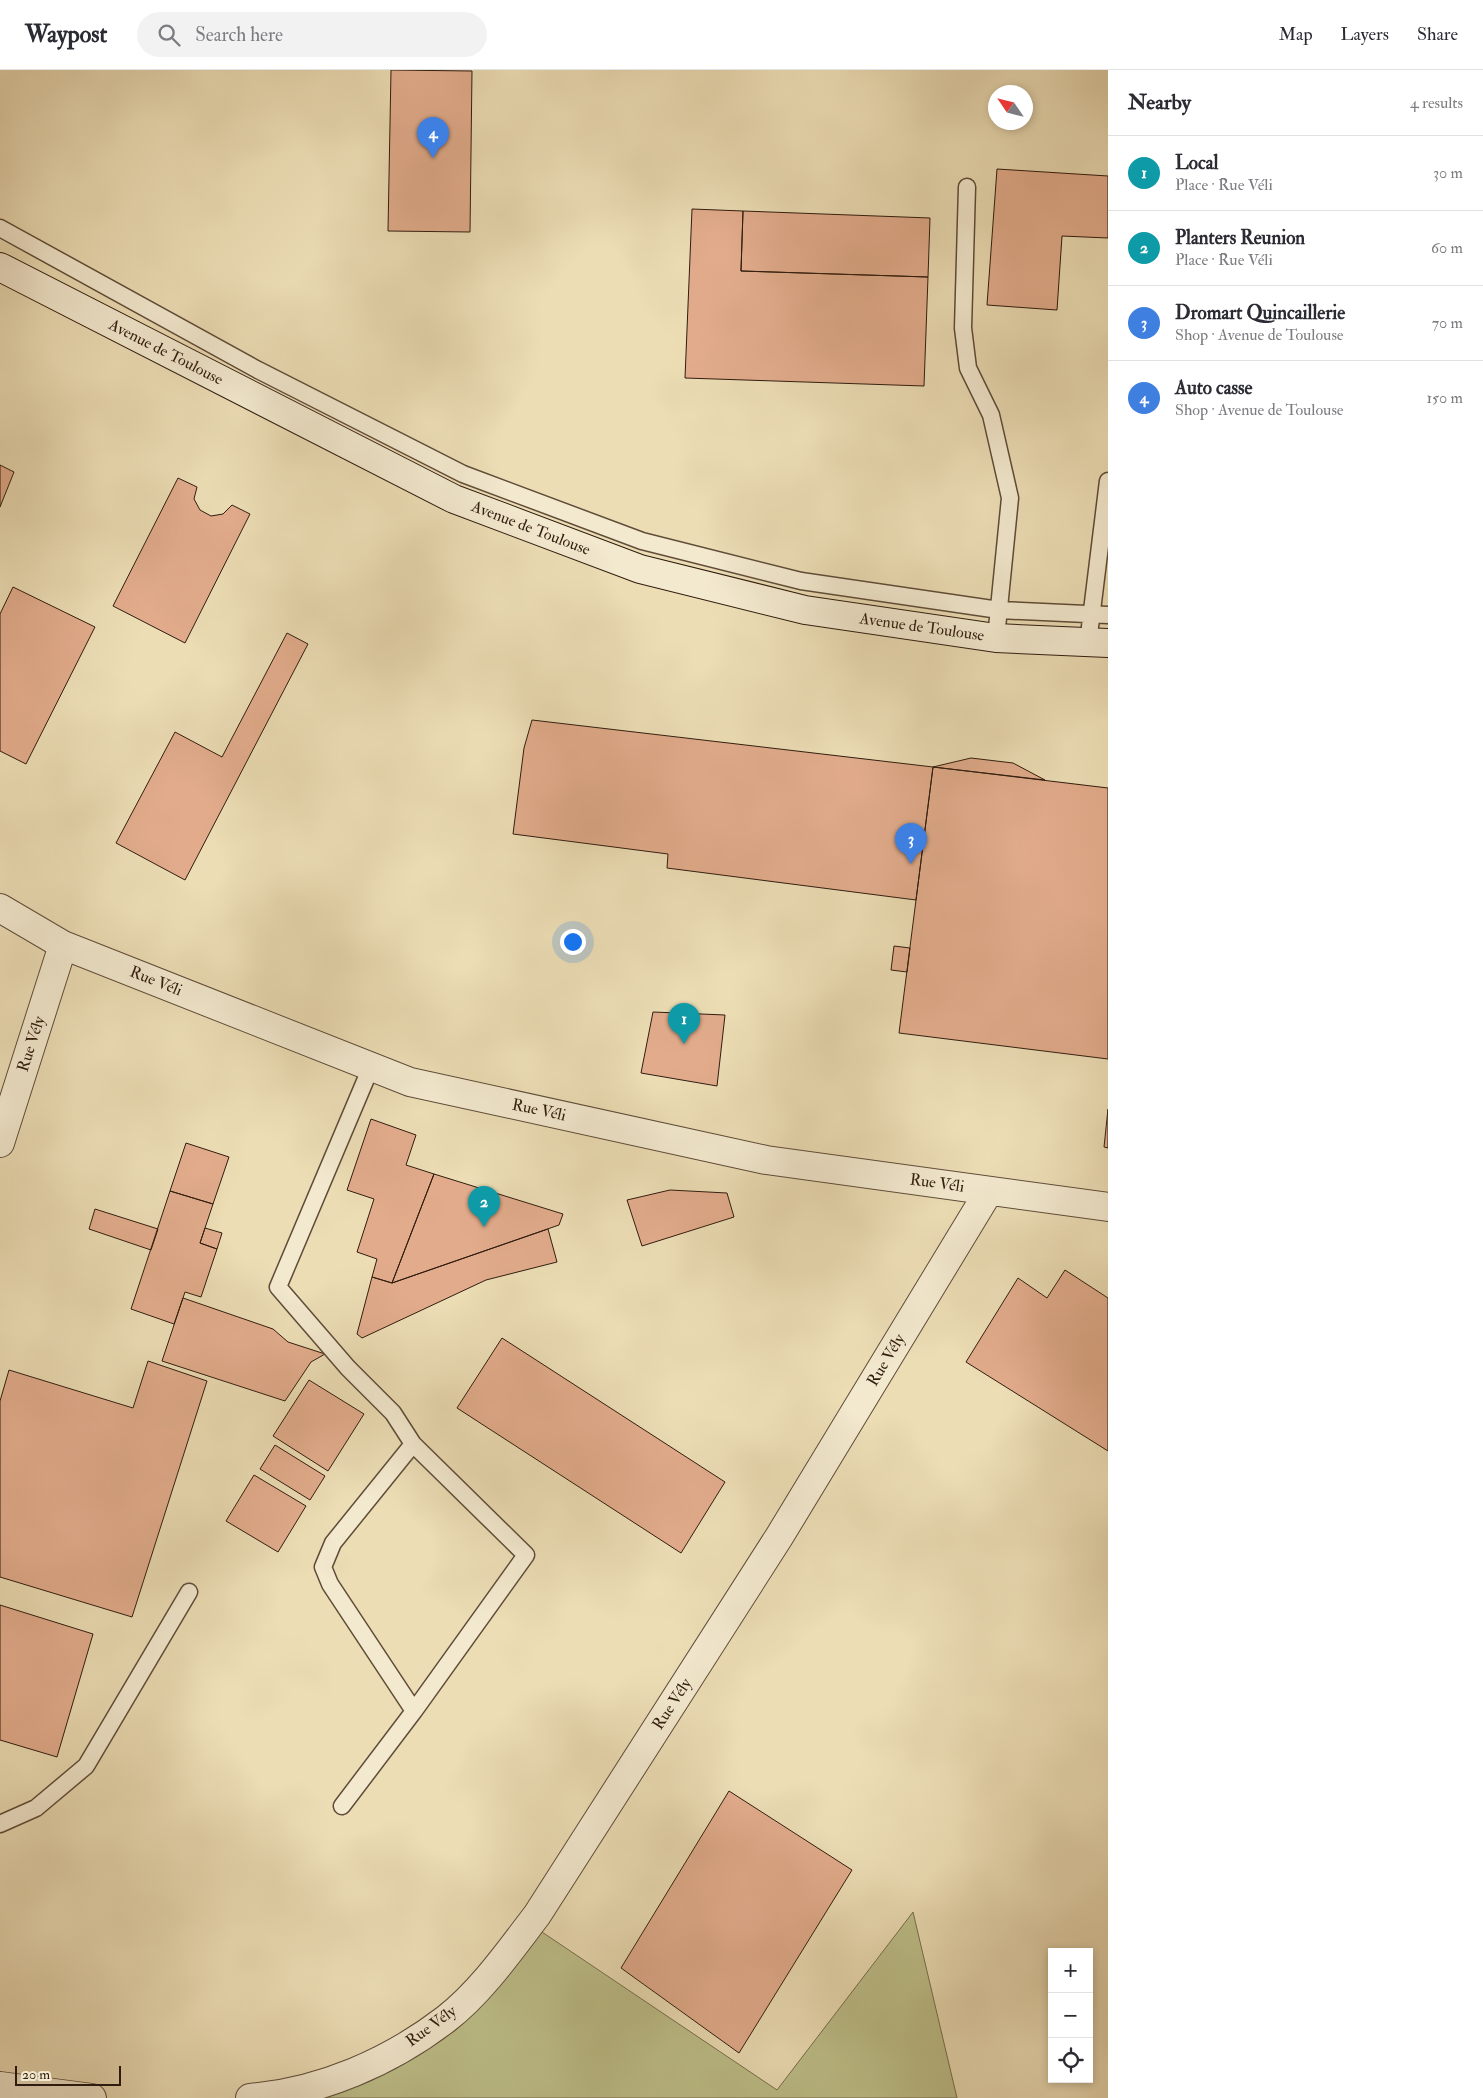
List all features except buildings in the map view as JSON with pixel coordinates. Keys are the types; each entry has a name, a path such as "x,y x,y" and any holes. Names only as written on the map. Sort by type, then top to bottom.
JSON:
{"street":[{"name":"Avenue de Toulouse","path":"0,267 454,499 640,569 806,610 996,638 1098,643"},
{"name":"Rue Véli","path":"0,908 63,945 410,1082 766,1160 1108,1207"},
{"name":"Rue Vély","path":"0,1143 63,945"},
{"name":"Rue Vély","path":"250,2098 278,2096 336,2081 396,2051 447,2018 496,1969 537,1915 774,1546 989,1191"},
{"path":"0,2086 92,2098"}],"lane":[{"path":"967,187 963,328 968,368 990,415 1010,498 996,638"},
{"path":"0,228 258,370 464,474 642,541 801,581 999,610 1100,615"},
{"path":"1098,643 1108,481"},
{"path":"342,1806 414,1712 526,1555 413,1444 394,1414 348,1368 278,1287 371,1067"},
{"path":"413,1444 333,1543 323,1567 330,1584 414,1712"},
{"path":"0,1824 36,1808 86,1766 189,1592"}],"green space":[{"path":"913,1912 957,2098 318,2098 434,2044 542,1932 777,2090"}],"place":[{"name":"Auto casse","path":"433,158"},
{"name":"Dromart Quincaillerie","path":"911,864"},
{"name":"Local","path":"684,1044"},
{"name":"Planters Reunion","path":"484,1227"}]}
